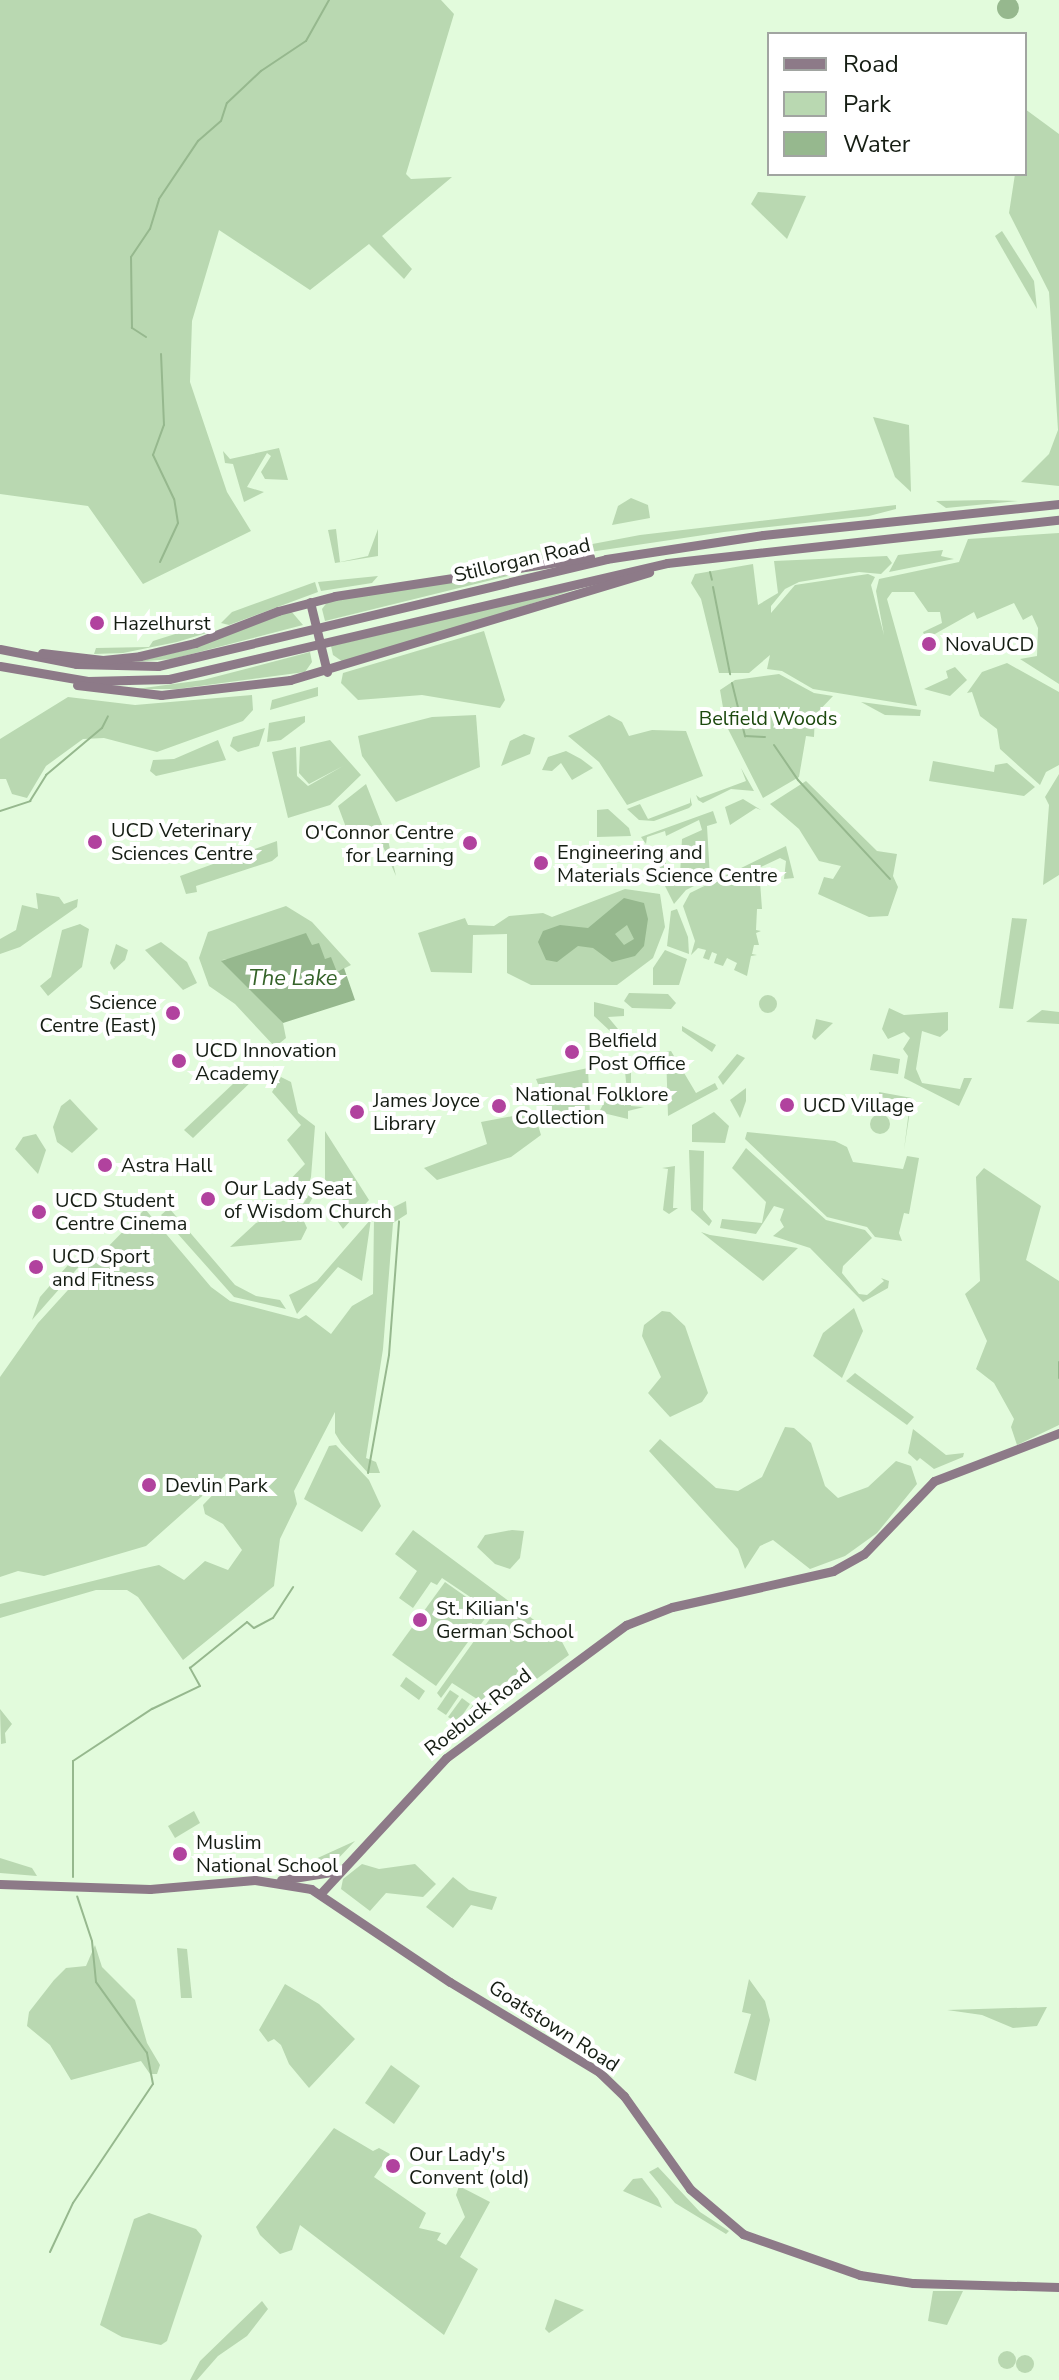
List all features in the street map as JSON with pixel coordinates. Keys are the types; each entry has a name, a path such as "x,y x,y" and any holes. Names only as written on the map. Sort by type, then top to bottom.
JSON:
{"main road":[{"name":"Stillorgan Road","path":"0,649 99,667 178,663 558,569 684,546 1059,504"},
{"name":"Stillorgan Road","path":"0,666 62,678 139,682 187,676 572,582 710,556 1059,520"},
{"path":"24,653 103,660 140,656 195,643 311,607 684,546"},
{"path":"62,678 79,686 161,695 259,686 710,556"},
{"path":"311,607 326,667"},
{"name":"Roebuck Road","path":"321,1893 338,1871 448,1756 626,1625 672,1607 833,1571 887,1534 934,1481 1059,1433"},
{"path":"0,1884 150,1889 226,1880 274,1881 338,1871"},
{"path":"274,1881 321,1893"},
{"name":"Goatstown Road","path":"321,1893 450,1982 599,2072 624,2096 690,2189 743,2234 860,2275 913,2283 1059,2287"}],"green space":[{"path":"0,0 441,0 454,14 406,174 411,179 452,177 382,236 412,269 404,279 369,244 310,290 219,230 192,321 190,382 227,492 251,531 143,584 88,506 0,494"},
{"path":"1027,110 1059,134 1059,486 1021,482 1049,454 1058,430 1049,292 1009,213 1015,176 1027,176"},
{"path":"758,192 806,196 787,239 751,204"},
{"path":"1002,231 1034,281 1037,309 995,236"},
{"path":"873,417 909,425 911,492 895,477"},
{"path":"279,448 288,480 265,479 261,472 271,456 267,453 247,487 264,492 244,502 233,464 225,463 223,451 230,459"},
{"path":"631,498 648,505 650,518 612,525 618,506"},
{"path":"988,500 1018,501 946,508 936,501"},
{"path":"896,505 896,509 869,516 724,532 466,568 640,535"},
{"path":"336,529 340,562 368,556 378,529 378,556 335,563 328,530"},
{"path":"1059,533 1059,684 1020,659 1037,656 1038,628 1032,615 1023,620 1014,603 977,619 974,612 926,639 923,632 942,623 940,612 928,612 914,592 892,592 887,599 917,706 813,689 782,671 767,669 770,655 749,673 719,673 701,599 691,583 695,574 753,564 758,605 778,593 774,561 887,556 892,563 881,574 859,572 799,582 785,589 771,606 771,613 795,585 868,574 875,577 871,585 884,635 876,591 879,579 959,562 968,539"},
{"path":"943,550 941,556 954,559 889,572 898,555"},
{"path":"553,565 325,621 322,609 328,601"},
{"path":"378,576 372,583 321,591 318,582"},
{"path":"315,582 318,592 229,625 221,623 232,612"},
{"path":"589,585 346,664 333,655 331,646"},
{"path":"291,611 303,625 172,659 135,662 194,648"},
{"path":"207,624 210,632 177,642 123,653 94,654 96,648 149,647 153,641"},
{"path":"484,631 505,700 500,708 422,695 358,700 341,683 343,673"},
{"path":"310,652 312,662 305,672 177,689 136,689 203,680"},
{"path":"1007,663 1059,692 1059,765 1046,772 1040,785 1000,749 997,729 980,716 972,692 967,693 982,672"},
{"path":"955,667 967,680 950,696 924,689 948,678 946,671"},
{"name":"Belfield Woods","path":"779,674 814,693 833,696 815,715 814,737 806,736 799,777 763,798 726,725 720,690 735,680"},
{"path":"318,687 318,696 270,710 272,700"},
{"path":"252,695 253,710 243,721 157,752 104,738 83,739 46,766 27,798 12,794 6,779 0,779 0,739 68,697 135,705"},
{"path":"861,702 921,710 920,716 885,715"},
{"path":"476,715 480,767 396,802 362,756 358,736 432,717"},
{"path":"609,715 622,722 629,736 652,730 686,731 703,776 627,805 599,762 568,736"},
{"path":"305,716 305,722 281,740 267,742 269,723"},
{"path":"265,728 259,746 238,752 230,746 233,737"},
{"path":"524,734 535,738 530,754 501,766 510,741"},
{"path":"218,740 226,760 156,776 150,771 153,760 174,759"},
{"path":"330,740 361,775 330,805 288,818 272,752 296,747 297,776 308,786 343,766 309,784 299,773 300,747"},
{"path":"566,751 593,768 572,780 561,763 552,771 542,770 548,757"},
{"path":"933,761 994,772 995,765 1007,763 1035,787 1024,796 929,781"},
{"path":"741,768 754,791 731,789 703,803 698,800 696,795 700,798 746,781"},
{"path":"1059,774 1059,875 1043,885 1049,805 1045,797"},
{"name":"Belfield Woods","path":"806,781 877,851 897,854 893,876 898,887 888,916 869,917 818,894 824,877 833,879 841,866 819,861 799,829 770,804"},
{"path":"366,784 388,840 396,876 377,833 350,838 338,806"},
{"path":"690,797 692,805 689,808 654,821 639,820 627,809 640,804 648,819 690,803"},
{"path":"743,799 761,810 756,808 730,825 725,807"},
{"path":"608,809 629,828 631,836 597,837 597,810"},
{"path":"713,811 717,823 707,826 710,878 686,890 674,904 650,856 664,856 669,876 680,875 682,839 702,830 699,820 666,836 665,831 647,837 646,844 641,837"},
{"path":"277,841 278,856 272,861 196,886 197,892 186,894 180,876"},
{"path":"786,846 794,878 784,879 786,861 780,858 759,868 762,909 757,909 756,930 761,931 756,933 759,945 754,945 752,954 757,955 751,956 747,976 734,970 737,963 727,958 723,966 714,963 717,954 712,952 709,960 703,958 706,950 698,948 691,955 695,941 683,906 690,893"},
{"path":"625,889 660,894 665,927 653,958 617,985 531,985 507,973 507,934 473,935 472,973 431,972 418,933 465,918 468,925 494,926 509,916 543,913 552,917"},
{"path":"36,893 59,897 64,904 78,899 77,907 20,947 0,954 0,939 16,930 22,905 38,909"},
{"path":"286,906 312,922 351,965 337,972 312,945 222,960 283,1023 286,1038 275,1047 235,1004 209,986 199,958 208,932"},
{"path":"677,909 688,937 689,954 667,946 671,911"},
{"path":"1012,918 1027,919 1013,1009 999,1008"},
{"path":"80,924 89,929 82,967 48,996 40,986 51,977 62,930"},
{"path":"161,942 187,962 197,983 183,990 145,950"},
{"path":"116,944 128,950 125,960 114,970 110,963"},
{"path":"665,950 687,959 679,985 653,985 653,968"},
{"path":"629,993 668,994 676,1003 671,1009 632,1008 624,1001"},
{"path":"764,995 772,995 777,1004 775,1011 764,1013 759,1008 759,1000"},
{"path":"594,1002 624,1009 624,1016 608,1017 618,1029 610,1031 594,1016"},
{"path":"889,1008 904,1015 948,1012 948,1030 940,1037 922,1031 916,1069 922,1083 960,1089 964,1078 972,1078 959,1106 904,1078 908,1056 903,1049 910,1038 904,1032 888,1039 882,1029"},
{"path":"1042,1010 1059,1012 1059,1024 1026,1022"},
{"path":"816,1019 833,1023 815,1040 812,1037"},
{"path":"682,1026 716,1045 712,1052 682,1031"},
{"path":"671,1051 696,1093 715,1083 718,1089 668,1116 666,1052"},
{"path":"737,1054 745,1058 723,1085 718,1077"},
{"path":"873,1054 900,1059 898,1074 870,1070"},
{"path":"624,1061 631,1061 631,1106 644,1107 628,1111 628,1119 599,1112 605,1101 628,1102"},
{"path":"250,1068 257,1076 193,1138 184,1130"},
{"path":"588,1068 590,1116 555,1127 536,1079"},
{"path":"281,1077 291,1082 298,1113 315,1126 311,1177 306,1193 292,1205 283,1187 305,1164 287,1140 301,1125 272,1092"},
{"path":"746,1088 746,1101 740,1118 730,1100"},
{"path":"879,1092 912,1098 904,1150 910,1102 879,1097"},
{"path":"70,1099 98,1129 72,1153 57,1142 53,1127 61,1106"},
{"path":"534,1112 541,1135 511,1157 437,1180 424,1168 487,1144 481,1122"},
{"path":"714,1112 729,1126 725,1143 692,1142 692,1125"},
{"path":"880,1114 887,1117 890,1124 887,1131 880,1134 873,1131 870,1124 873,1117"},
{"path":"325,1131 369,1200 343,1229 336,1219 346,1203 325,1182"},
{"path":"747,1132 835,1141 847,1147 853,1162 903,1169 907,1156 919,1158 909,1214 904,1213 899,1233 902,1241 875,1237 867,1227 827,1217 745,1139"},
{"path":"36,1134 46,1150 38,1174 15,1149 23,1137"},
{"path":"746,1148 826,1220 865,1230 872,1238 843,1266 842,1273 859,1294 867,1295 884,1281 881,1278 889,1281 888,1288 863,1302 810,1248 773,1236 784,1227 780,1220 784,1209 774,1206 756,1234 720,1228 722,1219 762,1223 766,1202 732,1168"},
{"path":"689,1150 704,1151 703,1210 712,1221 709,1226 691,1210"},
{"path":"675,1166 673,1208 678,1208 669,1214 663,1210 668,1169 662,1168"},
{"path":"984,1168 1041,1206 1026,1260 1059,1281 1059,1425 1017,1445 1011,1427 1014,1419 994,1383 976,1369 987,1341 965,1294 980,1281 976,1177"},
{"path":"317,1182 320,1184 302,1217 307,1228 301,1240 230,1247 256,1223 303,1204"},
{"name":"Devlin Park","path":"406,1201 407,1214 393,1223 383,1349 366,1458 376,1462 380,1473 368,1473 341,1443 335,1433 335,1412 294,1491 297,1504 280,1539 274,1586 183,1660 138,1597 127,1590 96,1590 0,1618 0,1604 159,1565 184,1580 205,1561 228,1570 242,1550 223,1524 205,1514 203,1505 226,1481 228,1473 146,1546 44,1576 18,1571 0,1577 0,1377 38,1323 97,1258 145,1209 211,1287 230,1301 299,1319 306,1315 331,1334 352,1306 373,1294 374,1217"},
{"path":"169,1208 235,1285 256,1296 280,1300 286,1309 234,1297 161,1215"},
{"path":"371,1219 362,1281 338,1267 297,1314 289,1295 317,1281"},
{"path":"701,1232 710,1235 798,1248 763,1281"},
{"path":"75,1257 83,1262 32,1320 40,1297"},
{"path":"854,1308 863,1331 842,1378 813,1356 823,1333"},
{"path":"662,1311 670,1312 685,1326 708,1393 702,1402 670,1417 648,1393 661,1377 642,1336 644,1325"},
{"path":"855,1373 914,1417 907,1425 846,1381"},
{"path":"785,1427 794,1428 811,1443 825,1486 838,1498 868,1487 896,1461 911,1466 917,1484 877,1533 845,1556 810,1569 773,1540 760,1546 745,1569 738,1549 649,1451 660,1439 716,1488 738,1491 762,1477"},
{"path":"913,1429 946,1455 964,1453 963,1457 934,1469 920,1458 917,1461 908,1453"},
{"path":"336,1445 369,1480 381,1506 362,1532 304,1499 329,1446"},
{"path":"413,1530 561,1640 569,1655 461,1735 456,1729 477,1699 452,1683 441,1698 437,1693 494,1613 442,1578 437,1585 431,1582 413,1608 399,1598 417,1571 395,1554"},
{"path":"524,1531 520,1558 510,1569 495,1564 477,1547 485,1535"},
{"path":"445,1582 489,1613 436,1686 392,1655"},
{"path":"406,1677 425,1691 419,1700 400,1686"},
{"path":"450,1690 459,1696 446,1715 437,1709"},
{"path":"462,1698 470,1704 457,1723 448,1717"},
{"path":"0,1709 12,1724 5,1733 6,1743 1,1744"},
{"path":"194,1811 200,1823 175,1838 168,1826"},
{"path":"355,1841 329,1868 280,1874 289,1871"},
{"path":"0,1858 32,1868 37,1876 0,1873"},
{"path":"362,1864 379,1869 415,1864 436,1884 423,1897 386,1893 370,1911 341,1889 343,1879"},
{"path":"453,1877 469,1890 497,1897 492,1910 471,1905 453,1928 426,1907"},
{"path":"95,1945 102,1967 135,2000 147,2043 160,2065 157,2074 150,2074 141,2061 71,2080 50,2045 27,2026 29,2012 54,1980 66,1968 86,1966"},
{"path":"177,1948 187,1949 192,1998 181,1998"},
{"path":"749,1979 765,2001 770,2020 756,2081 734,2073 751,2014 742,2012"},
{"path":"285,1984 319,2004 355,2039 309,2088 289,2064 281,2045 274,2039 268,2042 259,2030"},
{"path":"1047,2007 1037,2026 1013,2028 982,2015 947,2010"},
{"path":"391,2065 420,2086 394,2124 365,2103"},
{"path":"334,2128 373,2151 379,2148 390,2154 374,2177 426,2213 419,2228 441,2233 437,2240 446,2245 465,2217 456,2195 459,2186 490,2202 460,2257 478,2269 444,2335 300,2225 292,2250 280,2254 260,2235 256,2227"},
{"path":"658,2167 700,2212 729,2231 726,2234 675,2203 649,2172"},
{"path":"642,2178 662,2208 623,2191 633,2179"},
{"path":"149,2213 196,2229 202,2236 167,2341 161,2345 122,2337 100,2325 134,2219"},
{"path":"933,2291 963,2291 947,2325 928,2321"},
{"path":"555,2299 584,2310 549,2333 545,2329"},
{"path":"262,2301 268,2309 247,2336 218,2356 197,2380 190,2380 200,2361"},
{"path":"1007,2351 1016,2360 1007,2369 998,2360"},
{"path":"1025,2355 1034,2364 1025,2373 1016,2364"}],"water":[{"path":"1014,-1 1018,4 1016,16 1008,19 1000,16 997,8 1000,0"},
{"path":"624,898 644,903 648,919 644,946 635,956 612,962 593,948 578,946 557,962 546,960 538,942 543,931 560,925 588,928","holes":["627,925 634,939 624,945 615,934"]},
{"name":"The Lake","path":"306,933 312,945 319,943 325,959 331,957 337,972 344,968 355,1000 283,1023 221,961"}],"waterway":[{"path":"146,337 132,328 131,257 150,229 159,199 198,141 221,121 227,103 261,71 306,41 329,0"},
{"path":"160,562 178,523 174,499 153,455 164,425 161,354"},
{"path":"710,572 712,580"},
{"path":"713,587 730,674"},
{"path":"732,683 745,736 765,737"},
{"path":"0,811 30,801 46,775 102,728 108,716"},
{"path":"774,745 798,780 890,879"},
{"path":"368,1473 389,1355 399,1221"},
{"path":"1059,1362 1059,1378"},
{"path":"73,1877 73,1761 152,1709 200,1686 190,1668 247,1622 254,1628 273,1618 293,1587"},
{"path":"50,2252 73,2203 153,2084 147,2053 96,1982 92,1941 77,1896"}],"place":[{"name":"Hazelhurst","path":"97,623"},
{"name":"NovaUCD","path":"929,644"},
{"name":"UCD Veterinary Sciences Centre","path":"95,842"},
{"name":"O'Connor Centre for Learning","path":"470,843"},
{"name":"Engineering and Materials Science Centre","path":"541,863"},
{"name":"Science Centre (East)","path":"173,1013"},
{"name":"Belfield Post Office","path":"572,1052"},
{"name":"UCD Innovation Academy","path":"179,1061"},
{"name":"UCD Village","path":"787,1105"},
{"name":"National Folklore Collection","path":"499,1106"},
{"name":"James Joyce Library","path":"357,1112"},
{"name":"Astra Hall","path":"105,1165"},
{"name":"Our Lady Seat of Wisdom Church","path":"208,1199"},
{"name":"UCD Student Centre Cinema","path":"39,1212"},
{"name":"UCD Sport and Fitness","path":"36,1267"},
{"name":"Devlin Park","path":"149,1485"},
{"name":"St. Kilian's German School","path":"420,1620"},
{"name":"Muslim National School","path":"180,1854"},
{"name":"Our Lady's Convent (old)","path":"393,2166"}]}
